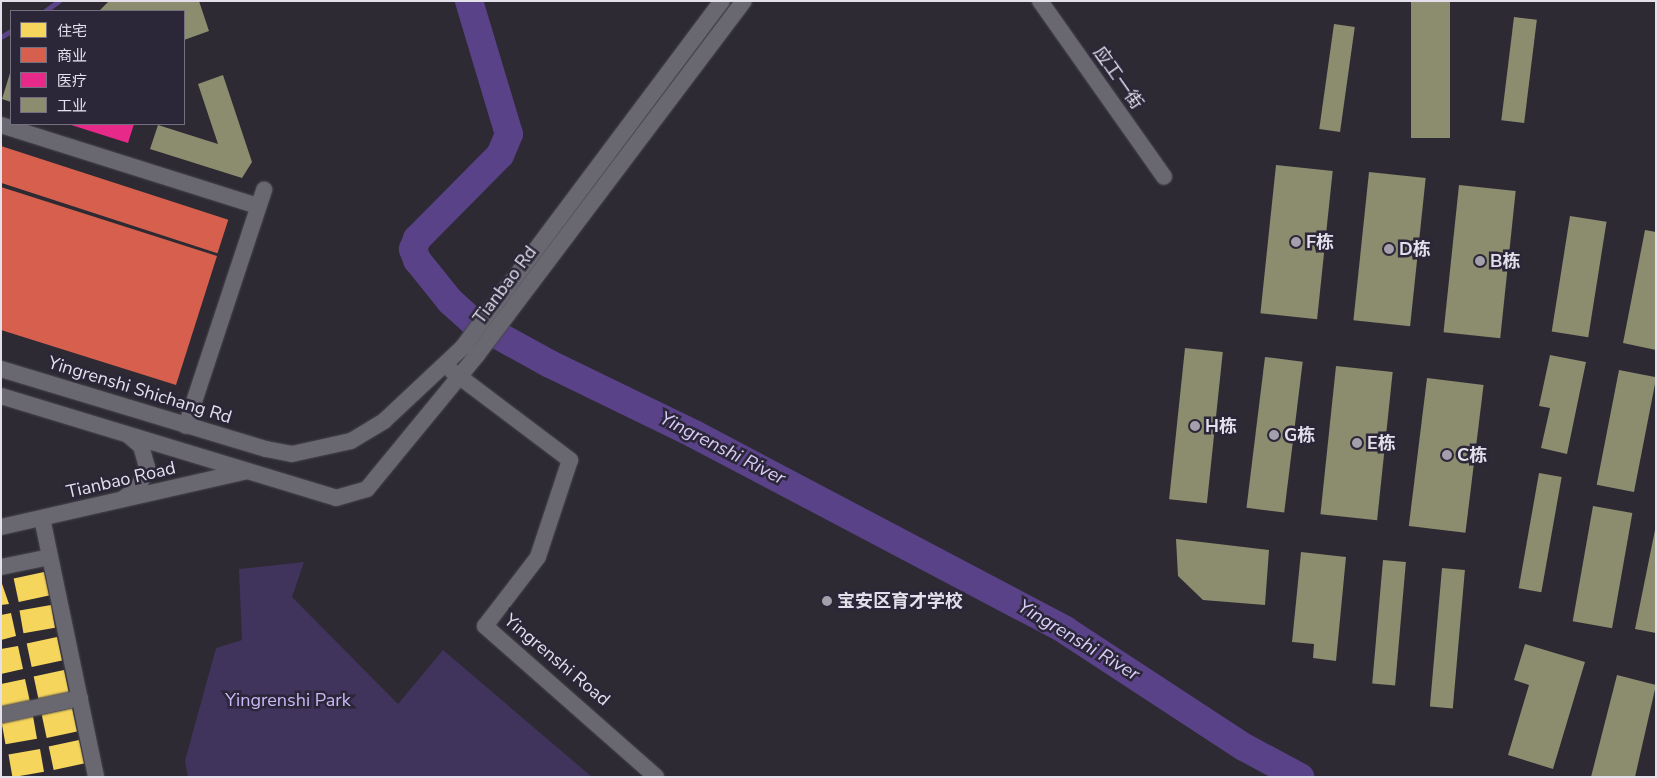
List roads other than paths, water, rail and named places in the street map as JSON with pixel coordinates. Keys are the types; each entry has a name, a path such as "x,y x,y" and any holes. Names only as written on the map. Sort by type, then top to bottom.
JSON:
{"street":[{"name":"Tianbao Rd","path":"266,449 292,454 351,441 384,421 445,365 462,347 722,1"},
{"name":"Tianbao Rd","path":"249,471 336,498 351,497 384,472 477,355 744,1"},
{"name":"应工一街","path":"1040,1 1164,177"},
{"path":"1,125 258,206"},
{"path":"186,426 264,190"},
{"name":"Yingrenshi Road","path":"445,365 570,460 538,557 486,626 656,777"},
{"name":"Yingrenshi Shichang Rd","path":"1,368 266,449"},
{"path":"1,396 249,471"},
{"path":"120,500 138,488 146,467 141,446 124,433"},
{"name":"Tianbao Road","path":"1,527 249,471"},
{"path":"42,518 96,777"},
{"path":"1,567 50,556"},
{"path":"1,715 80,698"}],"waterway":[{"path":"46,10 59,1"},
{"name":"Yingrenshi River","path":"469,1 509,134 500,155 417,239 413,249 417,260 450,301 472,321 550,364 694,434 1065,630 1244,747 1300,777"},
{"path":"1,37 10,32"}],"place":[{"name":"F栋","path":"1296,242"},
{"name":"D栋","path":"1389,249"},
{"name":"B栋","path":"1480,261"},
{"name":"H栋","path":"1195,426"},
{"name":"G栋","path":"1274,435"},
{"name":"E栋","path":"1357,443"},
{"name":"C栋","path":"1447,455"},
{"name":"宝安区育才学校","path":"827,601"}],"park label":[{"name":"Yingrenshi Park","path":"288,700"}]}
